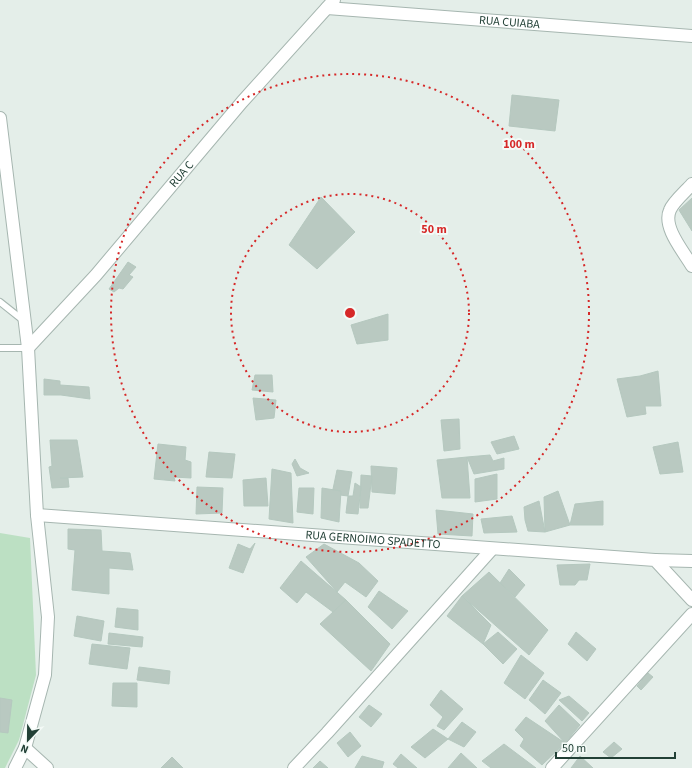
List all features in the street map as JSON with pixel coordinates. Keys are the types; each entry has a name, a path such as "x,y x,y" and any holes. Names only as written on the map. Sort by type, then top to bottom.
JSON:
{"street":[{"name":"RUA CUIABA","path":"330,4 692,36"},
{"name":"RUA C","path":"28,348 96,275 237,108 330,4"},
{"path":"0,118 28,348 37,515 48,617 45,675 25,748 15,768"},
{"path":"692,184 670,209 667,218 669,228 692,266"},
{"name":"RUA GERNOIMO SPADETTO","path":"37,515 492,549 655,560 692,561"},
{"path":"294,768 492,549"},
{"path":"655,560 692,600"},
{"path":"552,768 692,614"},
{"path":"25,748 47,768"}],"lane":[{"path":"0,302 25,322"},
{"path":"0,348 28,348"}],"green space":[{"path":"0,533 30,538 36,675 19,740 5,768 0,768"}],"building":[{"path":"512,95 559,100 555,131 509,126"},
{"path":"321,197 355,232 317,269 289,245"},
{"path":"692,198 692,231 679,210"},
{"path":"128,262 136,267 129,275 133,277 123,289 119,288 114,292 109,289"},
{"path":"388,314 388,340 357,344 351,325"},
{"path":"658,371 661,406 645,406 646,414 627,417 617,379 640,376"},
{"path":"255,375 272,375 273,392 252,390"},
{"path":"44,379 60,381 60,385 89,387 90,399 61,395 44,395"},
{"path":"253,398 276,400 274,418 256,420"},
{"path":"459,419 460,449 444,451 441,420"},
{"path":"514,436 519,449 497,454 491,442"},
{"path":"50,440 77,440 83,477 60,478 68,478 69,487 52,488 49,467 52,466"},
{"path":"678,442 683,472 660,474 653,447"},
{"path":"158,444 186,447 185,460 191,462 191,478 174,477 175,481 154,479"},
{"path":"209,452 235,454 232,478 206,477"},
{"path":"490,455 493,461 504,458 504,469 474,474 467,457"},
{"path":"467,457 470,498 442,498 437,460"},
{"path":"295,459 300,468 309,473 297,476 292,464"},
{"path":"371,466 397,468 395,494 372,492"},
{"path":"272,469 291,473 293,523 269,519"},
{"path":"337,470 352,472 348,496 332,494"},
{"path":"497,474 497,499 475,502 475,479"},
{"path":"361,475 372,476 368,508 360,508"},
{"path":"266,478 268,506 244,506 243,480"},
{"path":"355,483 361,487 358,514 346,513 348,496 353,496"},
{"path":"197,487 223,488 222,513 196,514"},
{"path":"299,488 314,488 313,514 297,512"},
{"path":"322,488 341,491 339,522 321,518"},
{"path":"558,491 570,525 545,532 544,497"},
{"path":"539,501 545,532 528,531 524,507"},
{"path":"603,501 603,525 570,525 575,504"},
{"path":"436,510 473,514 472,536 438,534"},
{"path":"512,516 517,532 484,533 481,519"},
{"path":"68,529 101,530 102,551 130,553 133,570 109,568 109,594 72,590 75,550 68,549"},
{"path":"255,543 243,573 229,568 238,544 250,549"},
{"path":"324,544 359,563 378,581 366,597 345,582 337,592 306,557"},
{"path":"301,561 346,600 333,612 306,592 297,603 280,588"},
{"path":"590,564 587,580 579,580 575,585 560,585 557,565"},
{"path":"509,569 525,585 515,597 500,583"},
{"path":"489,572 548,630 529,655 462,596"},
{"path":"379,591 408,611 392,629 368,607"},
{"path":"462,596 491,625 483,644 447,616"},
{"path":"346,600 390,644 371,671 320,624"},
{"path":"117,608 138,610 138,630 115,627"},
{"path":"77,616 104,621 101,641 74,636"},
{"path":"498,632 517,649 503,664 483,644"},
{"path":"576,632 596,649 587,661 568,644"},
{"path":"109,633 143,637 142,647 108,644"},
{"path":"92,644 130,648 127,669 89,664"},
{"path":"521,655 544,673 525,699 504,683"},
{"path":"139,667 170,671 169,684 137,680"},
{"path":"648,673 653,677 641,690 637,686"},
{"path":"543,680 561,693 545,714 529,700"},
{"path":"113,683 137,683 137,707 112,706"},
{"path":"441,690 463,709 444,730 437,726 443,717 430,705"},
{"path":"569,696 589,713 582,721 559,700"},
{"path":"0,698 12,700 8,733 0,732"},
{"path":"369,705 382,714 371,727 359,717"},
{"path":"559,705 580,725 565,743 545,721"},
{"path":"526,717 565,743 542,765 520,746 524,739 515,730"},
{"path":"462,722 476,732 464,747 448,739"},
{"path":"433,729 448,739 425,758 411,747"},
{"path":"350,732 361,746 348,757 337,743"},
{"path":"614,742 622,749 611,758 603,752"},
{"path":"504,744 536,768 491,768 482,761"},
{"path":"461,753 477,768 448,768"},
{"path":"401,754 417,768 398,768 393,764"},
{"path":"362,756 384,762 382,768 355,768"},
{"path":"580,756 593,768 571,768"},
{"path":"172,757 183,768 161,768"},
{"path":"320,761 328,768 313,768"}]}
